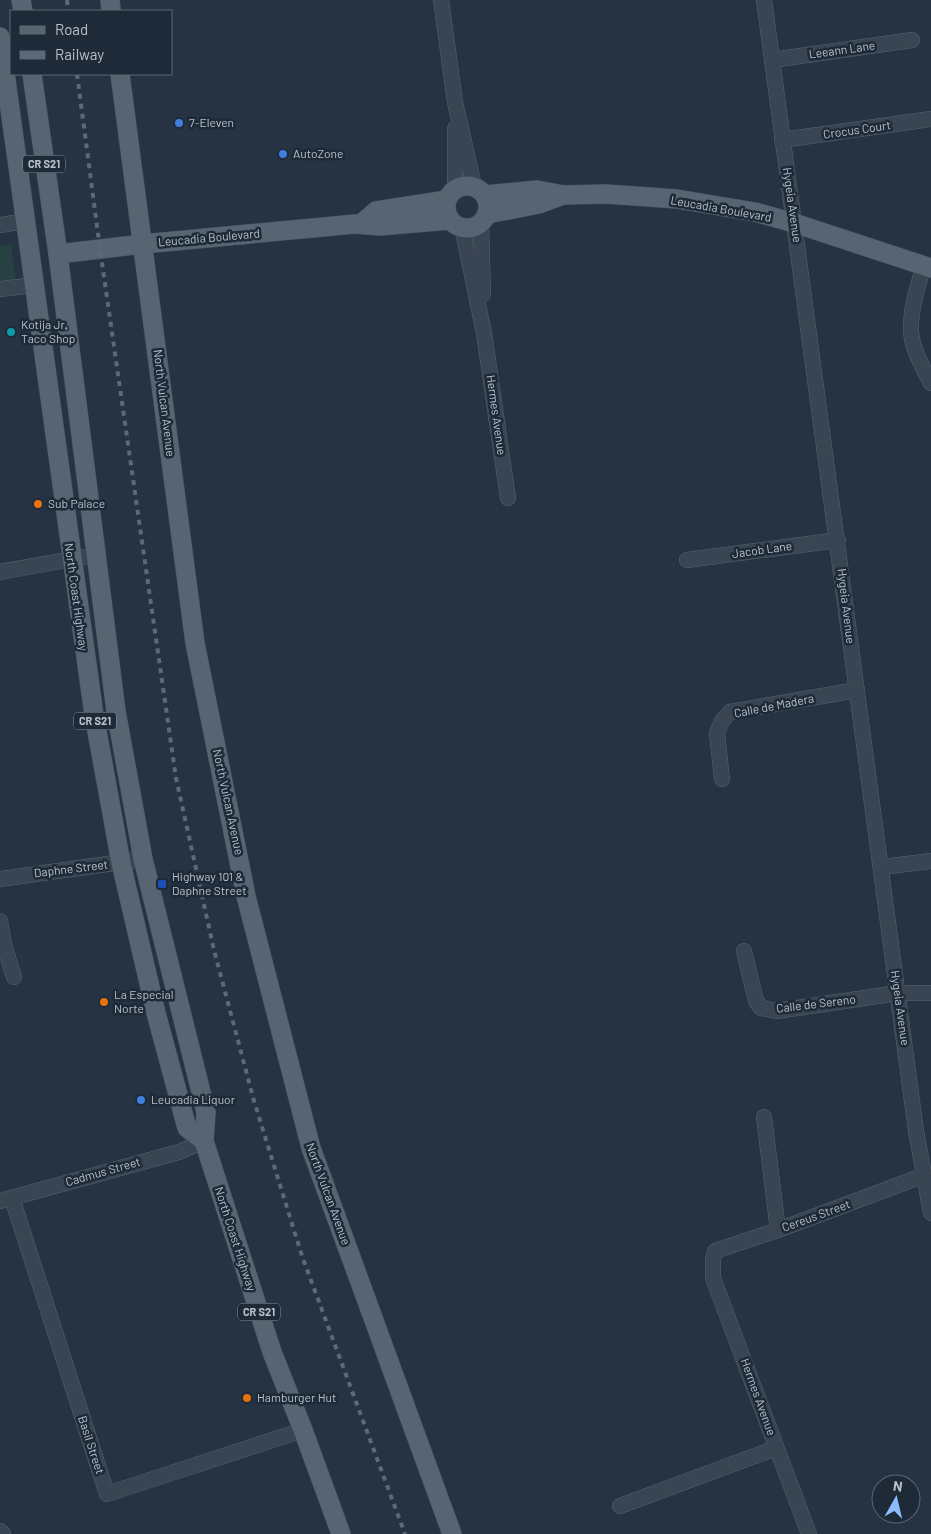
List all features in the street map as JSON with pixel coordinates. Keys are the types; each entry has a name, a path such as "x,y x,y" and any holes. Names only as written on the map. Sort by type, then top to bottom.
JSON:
{"main road":[{"name":"North Coast Highway","path":"0,37 71,559 94,715 121,863 156,1013 188,1128 204,1141"},
{"name":"North Coast Highway","path":"32,75 58,254 116,711 143,859 206,1112 204,1141 272,1352 341,1534"},
{"name":"North Vulcan Avenue","path":"120,75 195,643 246,896 311,1148 452,1534"},
{"path":"361,224 376,210 451,195 464,185 482,205 473,227 456,223 446,207 451,195"},
{"name":"Leucadia Boulevard","path":"482,205 537,190 564,195 606,194 677,200 755,212 927,266"},
{"name":"Leucadia Boulevard","path":"58,254 143,244 361,224 380,226 456,223"},
{"path":"35,285 58,254"}],"street":[{"name":"Hermes Avenue","path":"441,0 455,102 482,205 484,333"},
{"name":"Hygeia Avenue","path":"764,0 916,1131 931,1213"},
{"name":"Leeann Lane","path":"772,60 912,40"},
{"name":"Hermes Avenue","path":"451,195 455,102"},
{"name":"Crocus Court","path":"782,140 931,119"},
{"path":"0,225 25,220"},
{"name":"Hermes Avenue","path":"456,223 484,333 508,498"},
{"path":"927,266 913,311 911,332 916,352 931,383"},
{"path":"0,289 35,285"},
{"name":"Jacob Lane","path":"687,560 838,540"},
{"path":"0,572 96,555"},
{"name":"Calle de Madera","path":"722,779 717,732 722,721 730,712 857,690"},
{"name":"Daphne Street","path":"0,879 143,859"},
{"path":"882,867 931,861"},
{"path":"0,921 4,945 14,977"},
{"name":"Calle de Sereno","path":"744,951 756,1001 761,1008 777,1011 898,993 931,993"},
{"path":"764,1118 778,1230"},
{"name":"Cadmus Street","path":"6,1199 179,1152 204,1141"},
{"name":"Cereus Street","path":"713,1260 715,1251 778,1230 925,1175"},
{"name":"Basil Street","path":"6,1199 107,1494 303,1430"},
{"name":"Hermes Avenue","path":"713,1260 713,1278 809,1534"},
{"path":"620,1506 776,1448"},
{"path":"0,1531 3,1534"}],"green space":[{"path":"11,244 16,281 0,282 0,246"}],"railway":[{"path":"67,0 68,10"},
{"path":"77,75 100,249 176,778 214,950 254,1101 302,1256 405,1534"}],"place":[{"name":"7-Eleven","path":"179,123"},
{"name":"AutoZone","path":"283,154"},
{"name":"Kotija Jr. Taco Shop","path":"11,332"},
{"name":"Sub Palace","path":"38,504"},
{"name":"Highway 101 & Daphne Street","path":"162,884"},
{"name":"La Especial Norte","path":"104,1002"},
{"name":"Leucadia Liquor","path":"141,1100"},
{"name":"Hamburger Hut","path":"247,1398"}]}
